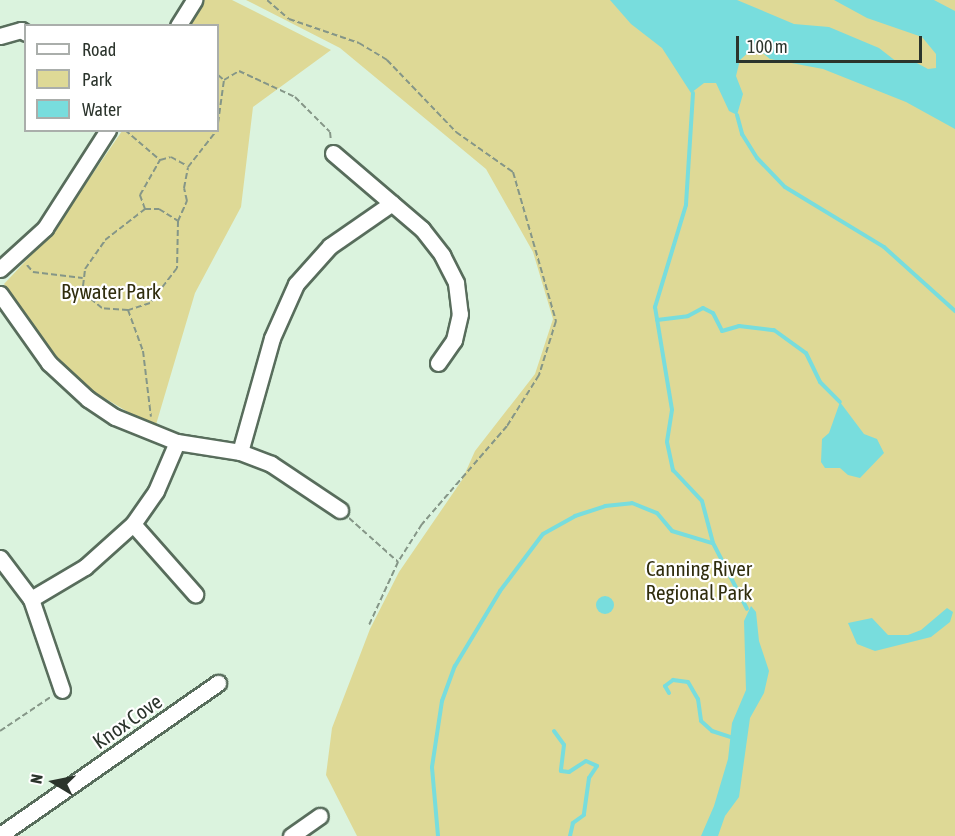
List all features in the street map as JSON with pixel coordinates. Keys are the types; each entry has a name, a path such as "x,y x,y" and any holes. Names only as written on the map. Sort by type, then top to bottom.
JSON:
{"street":[{"path":"179,24 194,0"},
{"path":"0,36 21,30 24,32"},
{"path":"0,269 45,228 107,132"},
{"path":"333,153 422,228 442,255 456,283 460,314 454,340 438,363"},
{"path":"240,452 272,338 296,284 330,246 392,203"},
{"path":"0,294 49,363 88,399 152,432 177,442 240,452 271,464 340,510"},
{"path":"32,599 85,567 133,524 156,491 177,442"},
{"path":"133,524 195,594"},
{"path":"0,558 32,599 62,690"},
{"name":"Knox Cove","path":"0,835 218,683"},
{"path":"291,836 320,816"}],"path":[{"path":"224,80 239,71 284,88 330,132 333,153"},
{"path":"219,76 224,80"},
{"path":"219,116 224,80"},
{"path":"127,132 160,160"},
{"path":"178,221 159,209 145,209 105,240 83,278 86,295 93,303 102,308 128,310 150,303 170,281 180,250 178,221 187,201 184,188 188,167 215,132"},
{"path":"145,209 140,195 160,160 171,157 188,167"},
{"path":"25,263 33,272 83,278"},
{"path":"128,310 142,351 152,432"},
{"path":"340,510 398,562"},
{"path":"0,731 62,690"}],"green space":[{"name":"Bywater Park","path":"200,0 232,0 331,50 253,107 241,207 195,293 155,428 91,390 51,351 4,284 53,232 121,132 219,132 219,24 187,24"},
{"name":"Canning River Regional Park","path":"246,0 955,0 955,836 357,836 326,775 332,728 370,629 399,572 462,480 475,451 535,374 553,319 533,252 486,169 340,48"}],"water":[{"path":"610,0 737,0 794,24 829,27 879,48 897,62 915,62 928,69 936,68 936,54 922,37 867,18 834,0 934,0 955,11 955,129 906,102 823,69 770,59 759,50 750,51 740,60 736,76 743,94 737,115 729,111 716,83 704,83 691,93 662,48 631,24"},
{"path":"840,402 864,434 877,439 884,453 860,478 848,475 840,468 825,468 821,462 822,439 829,433"},
{"path":"605,596 611,599 614,605 611,611 605,614 599,611 596,605 599,599"},
{"path":"751,606 756,612 759,641 769,671 764,693 750,718 739,797 725,816 718,836 701,836 714,806 728,759 732,723 746,690 744,621"},
{"path":"947,608 953,612 950,622 931,637 875,651 857,644 848,623 872,618 888,635 908,635 921,630"}],"waterway":[{"path":"693,93 686,205 655,307 672,410 667,442 673,470 702,501 713,543 747,609"},
{"path":"737,115 742,134 757,158 785,187 884,247 955,311"},
{"path":"657,320 688,316 703,308 713,313 722,331 739,326 774,330 806,353 820,382 840,402"},
{"path":"438,836 432,767 442,701 455,666 500,591 543,534 575,516 605,506 632,503 657,513 672,531 712,543"},
{"path":"669,693 665,686 673,680 688,682 698,699 701,721 712,731 730,737"},
{"path":"554,731 564,745 561,771 569,772 586,761 597,766 589,778 584,815 573,823 570,836"}]}
